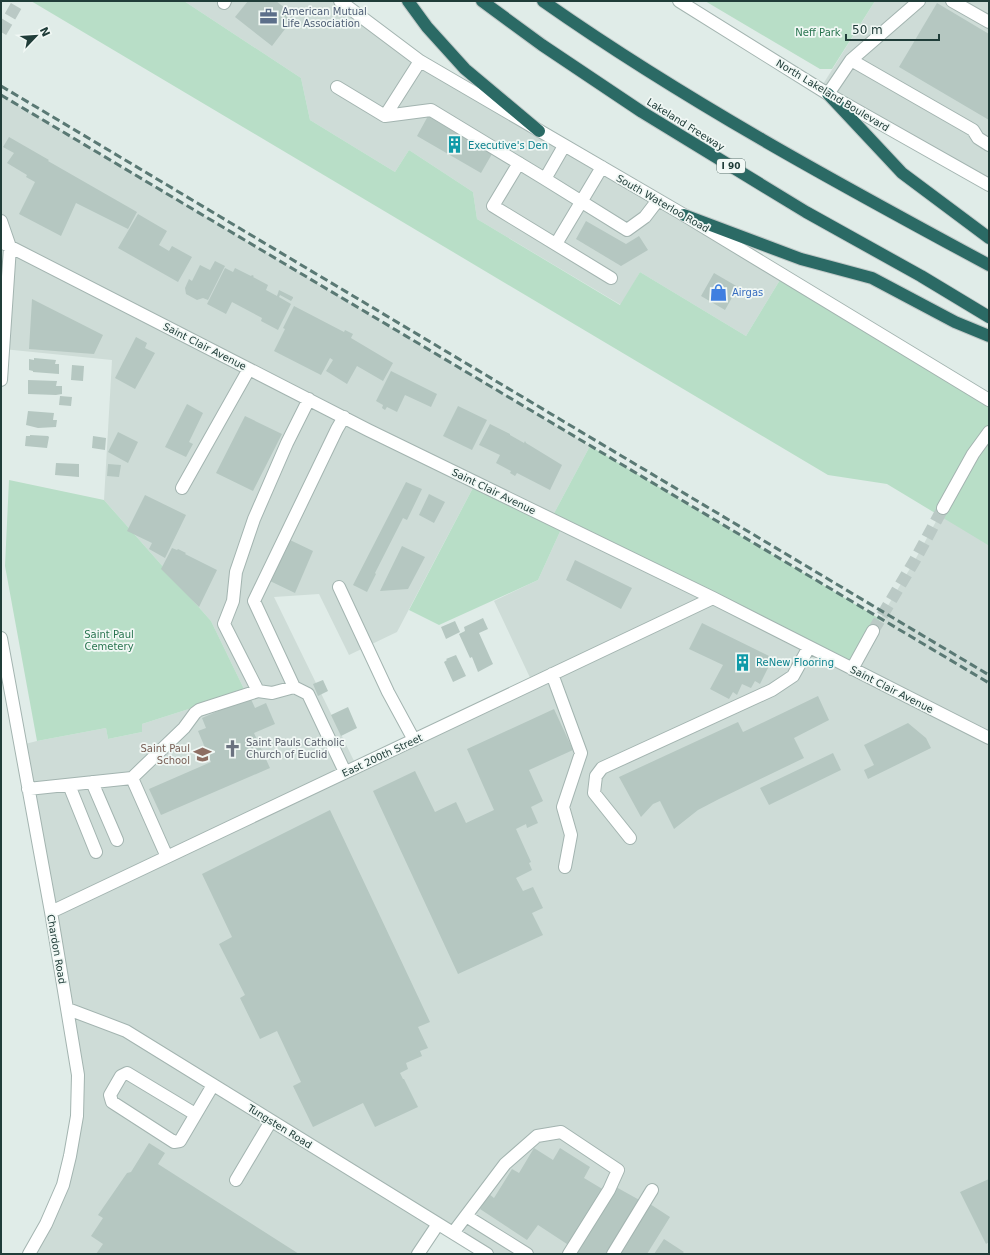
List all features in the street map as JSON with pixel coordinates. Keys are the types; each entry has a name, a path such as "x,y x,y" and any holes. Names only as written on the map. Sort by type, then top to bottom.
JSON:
{"highway":[{"path":"408,1 427,27 465,69 539,131"},
{"name":"Lakeland Freeway","path":"482,1 542,46 642,112 806,212 989,316"},
{"path":"542,1 574,23 711,109 863,197 989,265"},
{"path":"828,94 902,173 989,238"},
{"path":"684,215 801,259 872,278 955,322 989,336"}],"street":[{"name":"South Waterloo Road","path":"340,1 420,61 684,215 989,400"},
{"name":"North Lakeland Boulevard","path":"679,1 828,94 989,185"},
{"path":"828,94 851,60 919,1"},
{"path":"952,1 989,22"},
{"path":"851,60 973,130 978,138 989,145"},
{"path":"385,116 420,61"},
{"path":"338,87 385,116 431,110 627,230 645,217 658,200"},
{"path":"545,179 564,146"},
{"path":"519,163 493,206 611,278"},
{"path":"556,244 602,167"},
{"path":"1,221 6,244 1,380"},
{"name":"Saint Clair Avenue","path":"6,244 344,417 713,598 989,738"},
{"path":"182,488 249,369"},
{"path":"258,691 224,624 233,601 236,572 254,518 287,443 309,399"},
{"path":"254,601 344,417"},
{"path":"943,508 973,454 989,432"},
{"path":"339,587 388,692 414,740"},
{"name":"East 200th Street","path":"51,912 713,598"},
{"path":"233,601 254,601"},
{"path":"254,601 294,688"},
{"path":"852,669 873,631"},
{"name":"Chardon Road","path":"1,638 51,912 78,1075 77,1116 63,1185 46,1224 29,1254"},
{"path":"630,838 594,793 596,776 602,768 772,690 793,676 809,647"},
{"path":"552,674 582,753 563,807 571,835 565,868"},
{"path":"28,789 132,778 184,728 199,710 258,691 272,693 294,688 308,694 346,772"},
{"path":"132,778 167,857"},
{"path":"92,782 117,840"},
{"path":"69,784 96,852"},
{"name":"Tungsten Road","path":"68,1009 126,1031 487,1254"},
{"path":"195,1114 127,1073 121,1076 110,1095 112,1102 174,1142 180,1141 212,1085"},
{"path":"236,1180 271,1121"},
{"path":"452,1233 505,1164 537,1136 561,1132 618,1170 609,1190 569,1254"},
{"path":"613,1254 652,1190"},
{"path":"466,1216 527,1254"},
{"path":"418,1254 438,1224"}],"shaded area":[{"path":"184,1 340,1 420,61 783,275 746,336 640,272 621,305 477,219 473,192 409,150 395,172 310,120 301,78"},
{"path":"875,1 989,1 989,185 820,89"},
{"path":"1,95 590,446 551,519 476,482 397,632 349,655 319,594 274,597 357,767 533,684 494,601 538,580 563,525 873,631 915,560 951,494 989,432 989,1254 487,1254 438,1224 412,1254 29,1254 63,1185 78,1075 21,745 106,728 108,739 142,732 142,724 245,691 211,621 104,500 112,360 3,349 10,247 1,221"}],"green space":[{"path":"31,1 184,1 301,78 310,120 395,172 409,150 473,192 477,219 620,305 640,272 746,336 783,275 989,400 989,544 988,545 887,484 828,475"},
{"name":"Neff Park","path":"705,1 875,1 832,69 820,69"},
{"path":"590,446 880,619 852,669 563,525 538,580 439,625 409,610 476,482 551,519"},
{"name":"Saint Paul Cemetery","path":"9,480 104,500 211,621 245,691 142,724 142,732 108,739 106,728 37,741 5,566"}],"building":[{"path":"248,1 276,1 295,16 272,46 235,17"},
{"path":"937,3 989,34 989,120 899,67"},
{"name":"Executive's Den","path":"428,116 492,154 481,173 417,136"},
{"path":"9,137 137,212 128,229 76,203 61,236 19,214 35,182 26,177 27,175 7,163 14,153 3,147"},
{"path":"138,214 167,231 159,245 169,251 172,246 192,257 178,282 118,248"},
{"path":"586,221 626,244 639,236 648,250 621,266 576,239"},
{"path":"215,261 225,266 208,300 203,298 197,300 186,294 185,288 189,279 192,281 200,265 210,270"},
{"path":"225,268 233,272 235,268 254,276 253,277 268,285 266,290 277,296 279,290 293,297 291,301 280,295 279,297 291,304 278,330 261,321 262,318 232,302 226,314 207,304"},
{"name":"Airgas","path":"714,273 738,287 725,310 701,296"},
{"path":"32,299 103,335 94,354 29,349"},
{"path":"294,306 344,332 345,330 353,334 351,338 393,363 383,381 357,366 347,384 326,371 333,360 330,358 321,375 274,351"},
{"path":"136,337 147,343 145,348 155,353 135,389 115,378"},
{"path":"34,358 56,360 55,364 59,364 59,374 33,372 29,370 29,359 34,360"},
{"path":"72,365 84,366 83,381 71,380"},
{"path":"391,371 437,394 431,407 405,395 397,412 387,407 385,410 382,408 383,405 376,401"},
{"path":"28,380 57,381 56,386 62,386 62,394 28,394"},
{"path":"60,396 72,397 71,406 59,405"},
{"path":"187,404 203,413 189,442 193,444 186,457 165,447"},
{"path":"458,406 487,420 472,450 443,436"},
{"path":"28,411 54,413 53,420 57,420 56,427 38,428 26,425"},
{"path":"245,416 282,434 253,491 216,473"},
{"path":"490,424 524,443 525,441 562,465 550,490 517,473 515,476 510,473 511,471 496,463 500,455 479,445"},
{"path":"118,432 138,442 128,463 108,452"},
{"path":"26,436 48,436 47,448 25,446"},
{"path":"93,436 106,438 105,450 92,448"},
{"path":"56,463 79,464 79,477 55,475"},
{"path":"108,464 121,465 119,477 107,476"},
{"path":"406,482 422,489 407,520 403,518 367,592 353,585"},
{"path":"429,494 445,502 434,523 419,515"},
{"path":"145,495 186,515 165,558 149,549 152,543 127,531"},
{"path":"290,540 313,551 295,593 270,581"},
{"path":"402,546 425,557 408,589 380,591"},
{"path":"172,548 178,549 217,570 199,607 161,569"},
{"path":"575,560 632,588 621,609 566,580"},
{"path":"483,618 488,629 479,633 493,664 478,672 472,657 470,658 459,634 465,631 464,627"},
{"path":"455,621 460,632 446,639 441,627"},
{"name":"ReNew Flooring","path":"702,623 773,658 760,684 755,681 751,688 742,684 737,695 733,692 729,699 710,689 723,665 689,649"},
{"path":"456,655 466,676 453,682 444,662 447,660 446,659"},
{"path":"323,680 328,691 318,696 313,684"},
{"path":"818,696 829,720 794,738 804,758 698,810 674,829 660,801 653,804 641,817 619,777 738,722 743,732"},
{"name":"Saint Pauls Catholic Church of Euclid","path":"250,697 255,708 266,703 275,724 254,733 270,768 161,815 149,789 211,762 198,731 206,728 202,718"},
{"path":"348,707 357,728 341,736 331,715"},
{"path":"554,709 573,750 529,770 543,801 531,807 538,823 527,828 526,824 516,829 531,862 529,863 532,870 516,878 523,891 533,887 543,908 532,913 543,935 458,974 373,791 415,771 435,812 456,802 466,823 494,810 467,749"},
{"path":"908,723 926,738 931,748 868,779 864,770 874,765 864,745"},
{"path":"833,753 841,770 769,805 760,788"},
{"path":"330,810 430,1022 418,1027 428,1048 420,1051 422,1056 406,1063 408,1069 400,1073 418,1107 375,1127 363,1103 313,1127 293,1086 301,1082 277,1031 260,1039 240,998 245,995 219,944 232,937 202,874"},
{"path":"149,1143 165,1153 158,1164 299,1254 96,1254 103,1244 91,1236 103,1218 98,1215 127,1173 131,1172"},
{"path":"534,1148 553,1160 560,1148 590,1167 584,1178 604,1190 570,1246 538,1225 527,1240 480,1209 489,1194 494,1198 512,1169 519,1173"},
{"path":"989,1179 989,1242 986,1244 960,1192"},
{"path":"616,1187 643,1202 611,1254 575,1254"},
{"path":"650,1204 670,1217 647,1254 618,1254"},
{"path":"664,1239 684,1252 682,1254 654,1254"}],"tunnel":[{"path":"1,32 19,1"},
{"path":"873,631 915,560 943,508"}],"railway":[{"path":"1,86 989,675"},
{"path":"1,95 989,683"}],"place":[{"name":"American Mutual Life Association","path":"269,17"},
{"name":"Executive's Den","path":"455,145"},
{"name":"Airgas","path":"719,292"},
{"name":"ReNew Flooring","path":"743,662"},
{"name":"Saint Pauls Catholic Church of Euclid","path":"233,748"},
{"name":"Saint Paul School","path":"203,754"}]}
